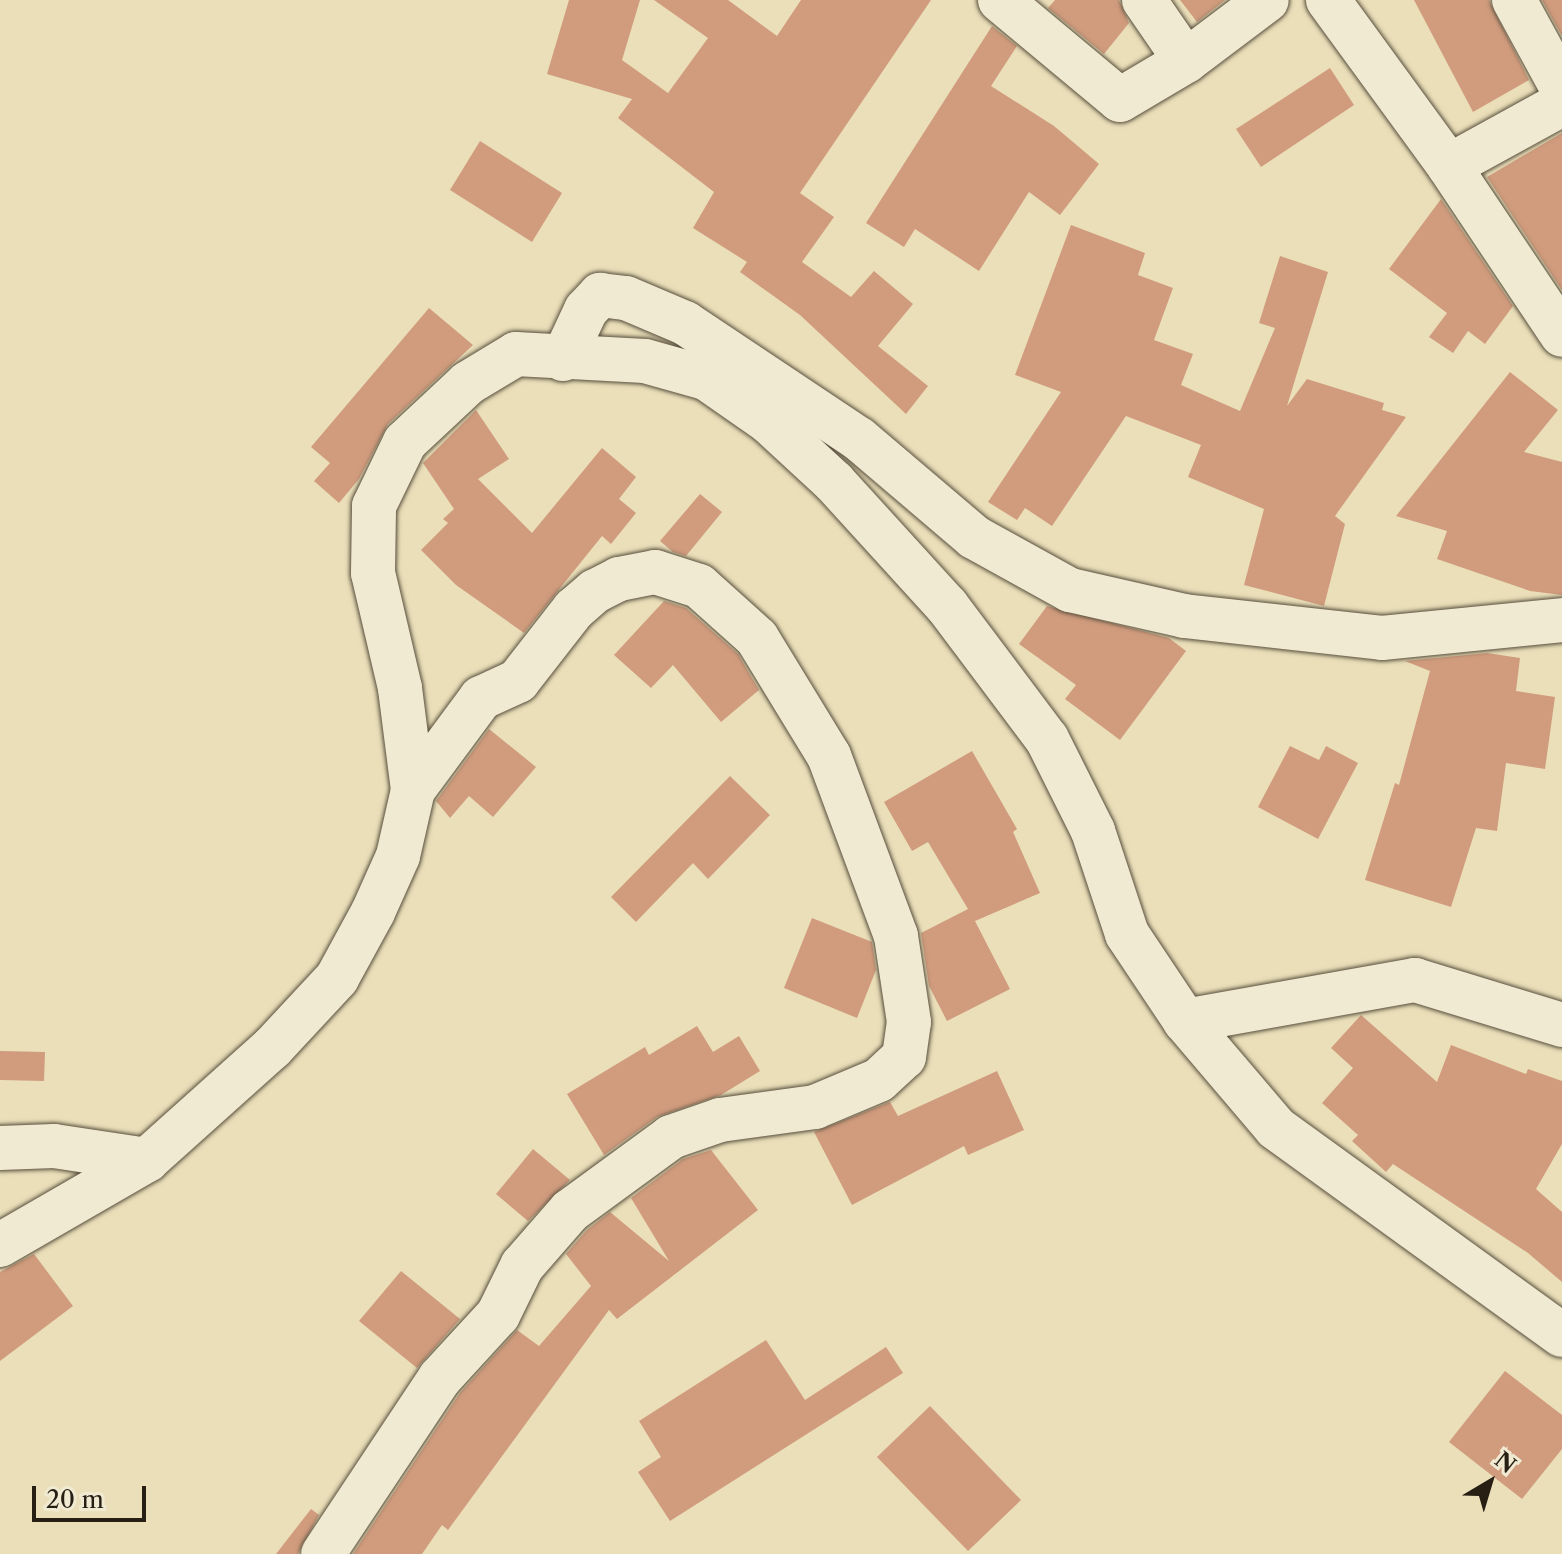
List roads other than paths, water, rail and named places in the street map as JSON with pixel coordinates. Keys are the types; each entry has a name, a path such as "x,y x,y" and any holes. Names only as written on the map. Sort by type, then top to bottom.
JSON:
{"street":[{"path":"1000,0 1120,100 1186,61 1267,0"},
{"path":"1144,0 1186,61"},
{"path":"1328,0 1449,166 1559,327"},
{"path":"1514,0 1562,88"},
{"path":"1449,166 1562,104"},
{"path":"563,359 586,310 600,295 626,298 685,323 859,439 974,537 1070,590 1184,616 1382,638 1562,620"},
{"path":"0,1245 147,1160 272,1048 337,978 398,856 413,790 400,688 373,573 374,506 405,442 468,383 516,354 563,359 645,361 706,378 769,422 834,482 947,606 1047,739 1093,831 1127,934 1185,1021 1276,1128 1562,1335"},
{"path":"323,1554 440,1378 498,1315 522,1266 570,1211 671,1137 720,1120 815,1107 879,1080 904,1057 909,1022 896,936 829,756 757,638 699,586 655,572 619,579 595,591 574,609 518,681 481,698 413,790"},
{"path":"1185,1021 1415,980 1562,1025"},
{"path":"0,1148 54,1146 147,1160"}]}
